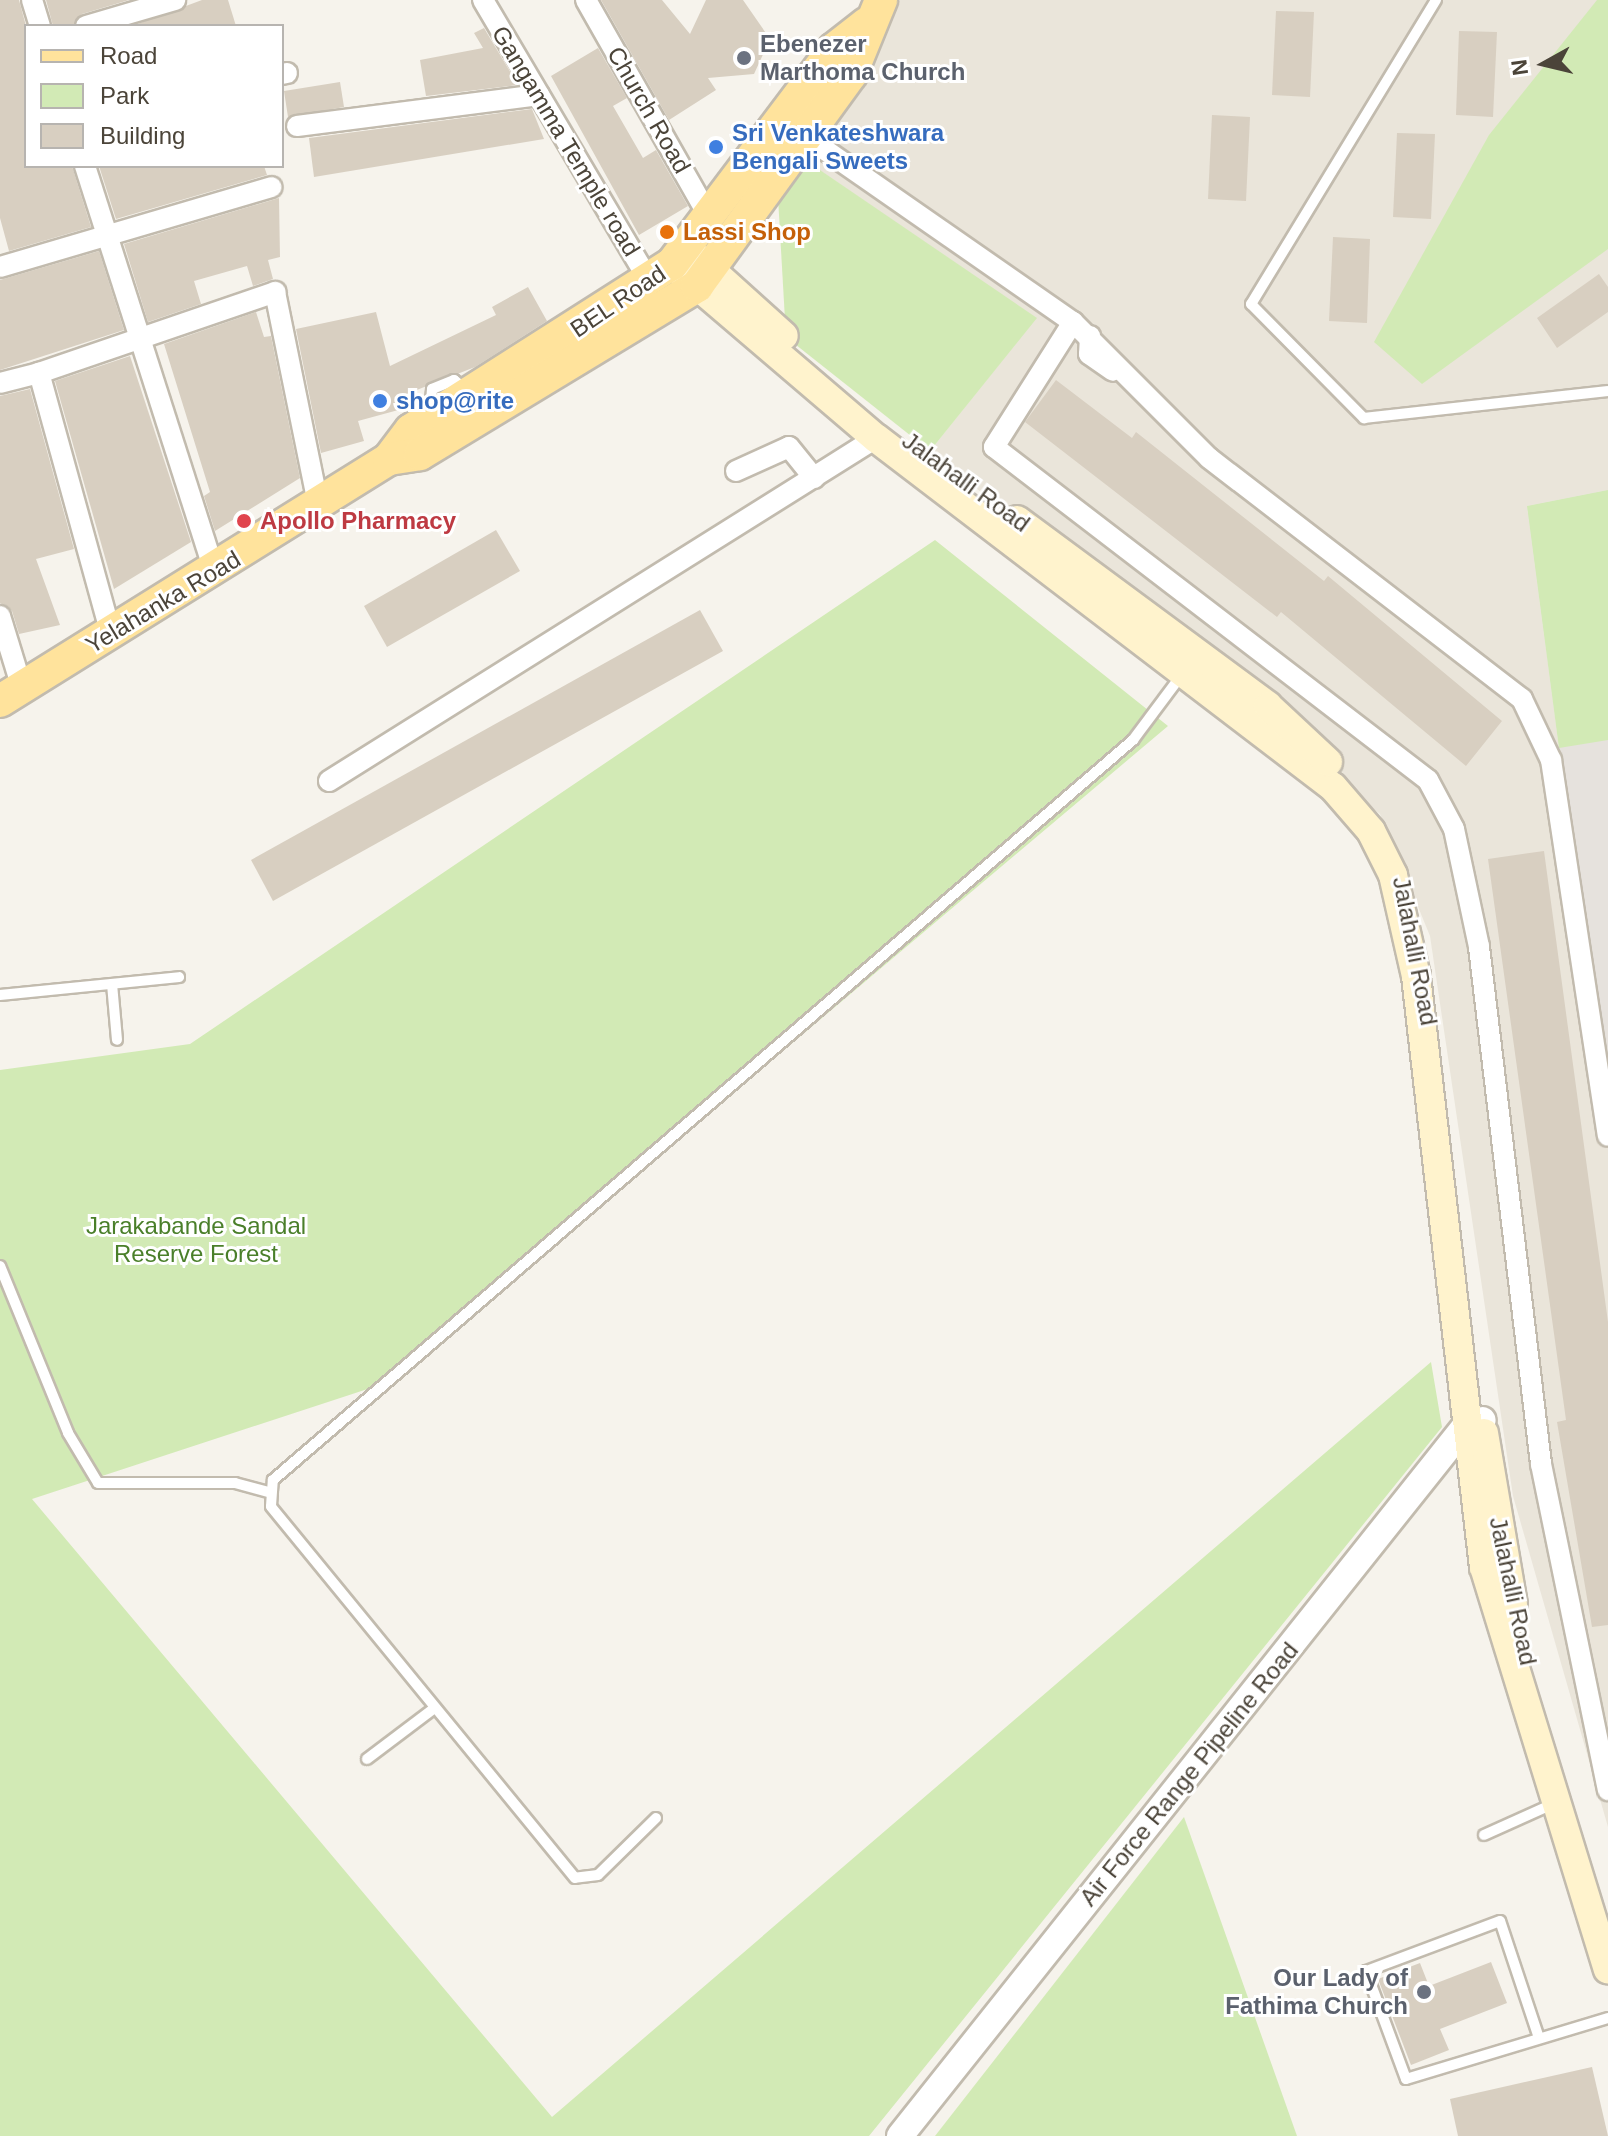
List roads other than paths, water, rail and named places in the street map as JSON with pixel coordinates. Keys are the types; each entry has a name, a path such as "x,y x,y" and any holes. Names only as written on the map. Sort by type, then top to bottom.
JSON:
{"main road":[{"name":"BEL Road","path":"683,270 711,220 834,49 873,12"},
{"name":"BEL Road","path":"389,459 432,417 683,270 802,141 851,74 873,12"},
{"name":"Jalahalli Road","path":"683,270 876,438 1186,670 1333,787 1371,831 1393,875 1416,976 1475,1422 1512,1599 1608,1916"},
{"name":"Jalahalli Road","path":"683,270 1268,706 1380,822 1402,874 1425,980 1475,1422"},
{"name":"Yelahanka Road","path":"11,694 319,508 389,459 420,454 683,270"},
{"path":"1475,1422 1484,1567 1553,1804 1608,1969"}],"street":[{"path":"32,0 39,24"},
{"path":"93,24 175,0"},
{"name":"Gangamma Temple road","path":"483,0 539,95 683,270"},
{"name":"Church Road","path":"586,0 711,220"},
{"path":"297,126 539,95"},
{"path":"802,141 1070,328 1090,336 1209,458 1522,699 1551,760 1608,1136"},
{"path":"86,168 214,571"},
{"path":"0,267 271,187"},
{"path":"0,383 39,373 275,292 319,508"},
{"path":"1070,328 994,447 1428,780 1454,829 1479,947 1541,1464 1608,1790"},
{"path":"1090,336 1089,354 1113,371"},
{"path":"39,373 111,634"},
{"path":"329,781 876,438"},
{"path":"736,471 789,447 814,478"},
{"path":"0,616 11,694"},
{"name":"Air Force Range Pipeline Road","path":"900,2136 1475,1422"}],"lane":[{"path":"1436,0 1251,304 1364,418 1608,391"},
{"path":"656,1818 598,1875 575,1878 433,1709 271,1506 269,1492 273,1480 1133,740 1186,670"},
{"path":"0,995 179,977"},
{"path":"112,984 117,1040"},
{"path":"0,1266 68,1433 98,1483 235,1483 269,1492"},
{"path":"367,1759 433,1709"},
{"path":"1484,1835 1553,1804"},
{"path":"1539,2038 1500,1921 1366,1971 1406,2079 1608,2018"}],"place":[{"name":"Ebenezer Marthoma Church","path":"744,58"},
{"name":"Sri Venkateshwara Bengali Sweets","path":"716,147"},
{"name":"Lassi Shop","path":"667,232"},
{"name":"shop@rite","path":"380,401"},
{"name":"Apollo Pharmacy","path":"244,521"},
{"name":"Our Lady of Fathima Church","path":"1424,1992"}],"park label":[{"name":"Jarakabande Sandal Reserve Forest","path":"196,1240"}]}
